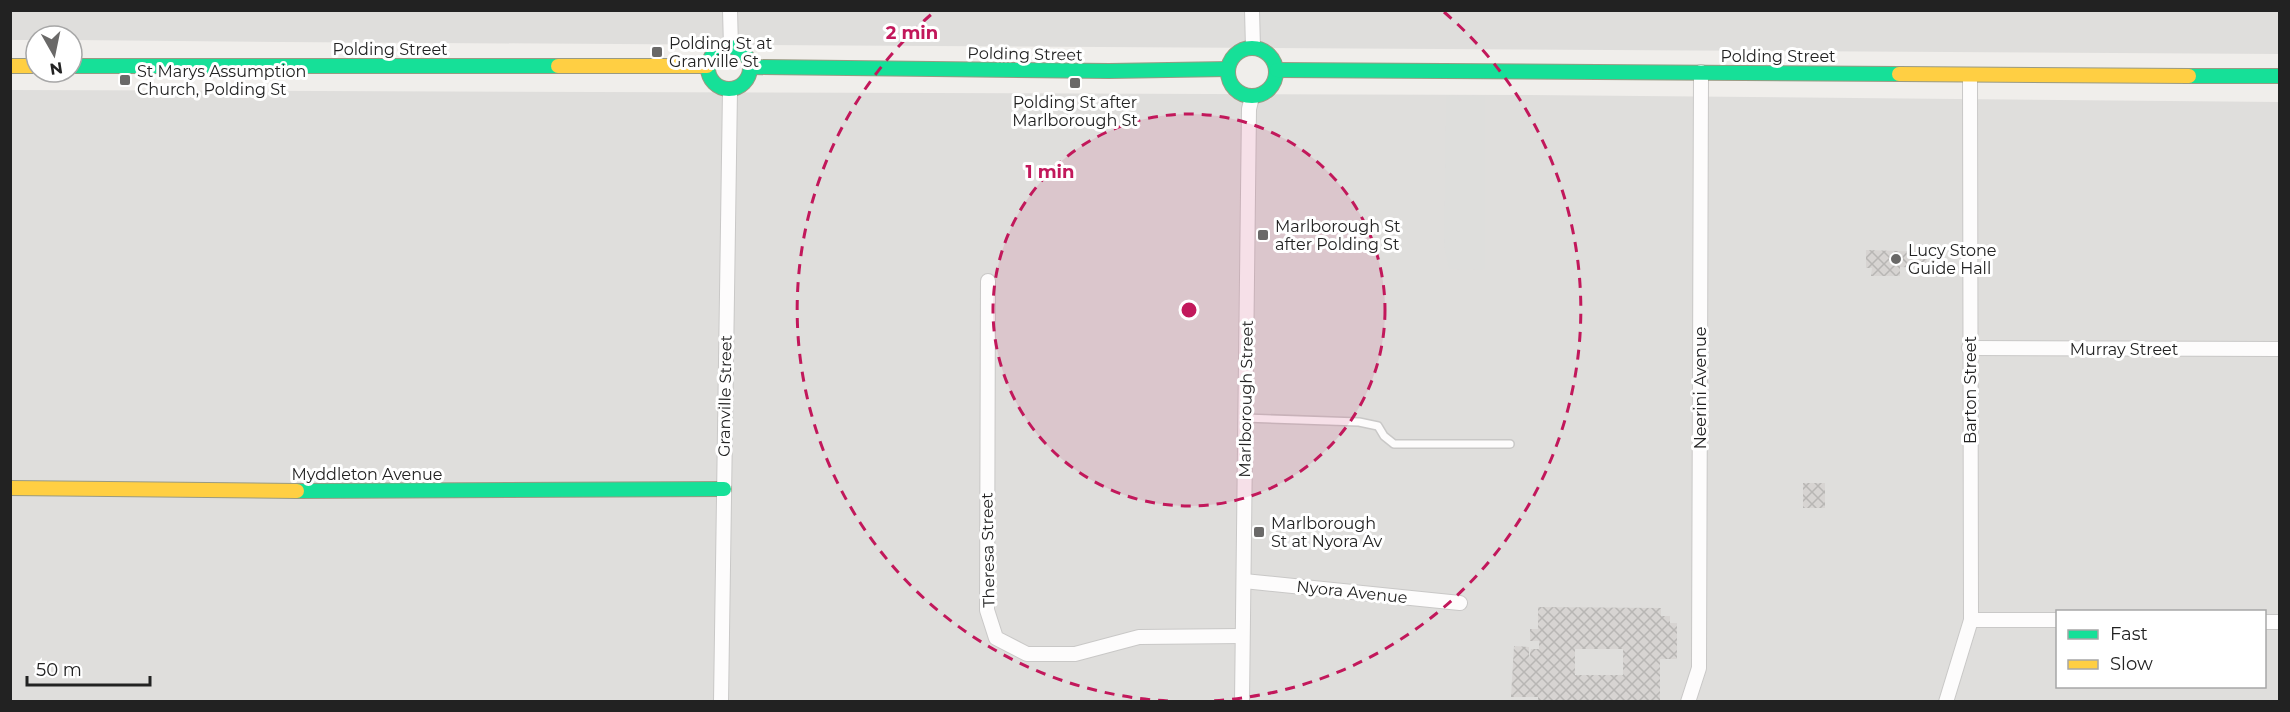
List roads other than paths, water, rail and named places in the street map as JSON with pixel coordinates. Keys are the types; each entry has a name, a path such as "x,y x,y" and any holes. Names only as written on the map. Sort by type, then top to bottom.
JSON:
{"main road":[{"path":"731,47 745,53 750,67 745,83 730,90 713,83 707,66 715,51 731,47"},
{"path":"1253,48 1269,54 1277,70 1271,89 1252,97 1234,88 1229,79 1228,69 1236,54 1253,48"},
{"name":"Polding Street","path":"84,66 707,66"},
{"name":"Polding Street","path":"750,67 1109,71 1228,69"},
{"name":"Polding Street","path":"1277,70 1292,72 2280,76"},
{"name":"Myddleton Avenue","path":"10,488 211,491 724,489"}],"street":[{"path":"730,10 731,47"},
{"path":"1252,10 1253,48"},
{"name":"Neerini Avenue","path":"1688,702 1700,668 1701,72"},
{"name":"Barton Street","path":"1946,702 1971,620 1970,75"},
{"name":"Granville Street","path":"721,702 730,90"},
{"name":"Marlborough Street","path":"1242,702 1249,109 1252,97"},
{"name":"Theresa Street","path":"988,281 987,610 996,638 1027,654 1075,654 1139,637 1242,636"},
{"name":"Murray Street","path":"1969,348 2280,349"},
{"name":"Nyora Avenue","path":"1244,580 1460,603"},
{"path":"1971,620 2056,620"}],"lane":[{"path":"1245,418 1359,422 1378,426 1384,436 1394,444 1510,444"}],"place":[{"name":"Polding St at Granville St","path":"657,52"},
{"name":"St Marys Assumption Church, Polding St","path":"125,80"},
{"name":"Polding St after Marlborough St","path":"1075,83"},
{"name":"Marlborough St after Polding St","path":"1263,235"},
{"name":"Lucy Stone Guide Hall","path":"1896,259"},
{"name":"Marlborough St at Nyora Av","path":"1259,532"}]}
